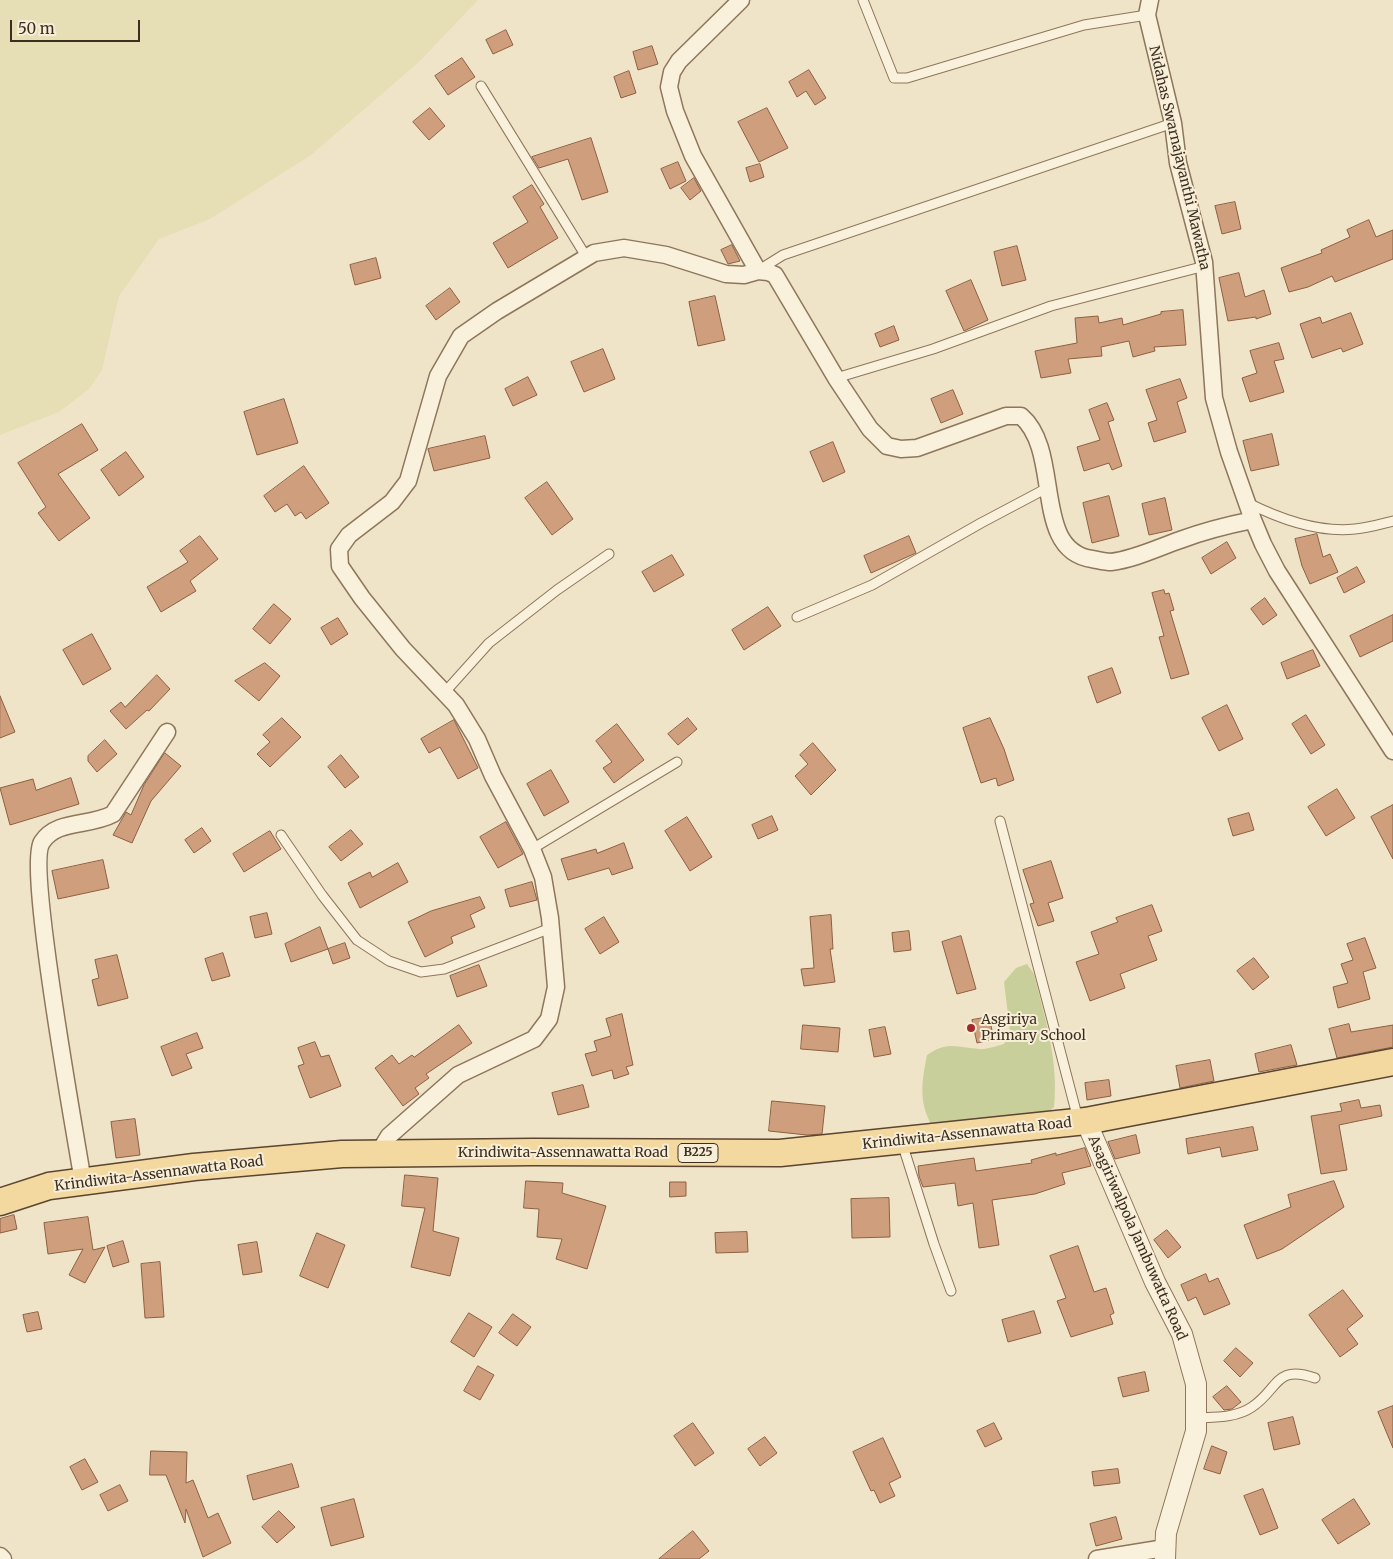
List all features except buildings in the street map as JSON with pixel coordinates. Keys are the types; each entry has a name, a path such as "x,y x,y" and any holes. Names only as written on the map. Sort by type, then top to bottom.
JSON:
{"main road":[{"name":"Krindiwita-Assennawatta Road","path":"0,1202 49,1186 194,1167 342,1154 780,1153 1083,1122 1393,1062"}],"street":[{"path":"741,0 679,61 672,72 669,87 675,111 693,156 758,271"},
{"name":"Nidahas Swarnajayanthi Mawatha","path":"1148,8 1173,123 1178,163 1205,266 1214,398 1229,452 1253,520 1277,571 1393,751"},
{"path":"378,1154 389,1136 458,1075 534,1039 549,1019 556,987 551,928 543,877 532,849 493,776 477,739 456,705 403,648 362,598 340,566 339,549 349,535 392,502 408,481 438,376 462,336 594,253 624,248 666,255 726,274 744,275 758,271 768,272 775,276 836,378 870,429 887,446 901,449 917,448 1006,416 1021,416 1030,423 1042,447 1054,521 1064,545 1077,555 1088,559 1109,562 1135,557 1189,536 1253,520"},
{"path":"83,1182 45,941 39,869 40,844 53,830 101,821 113,814 167,732"},
{"name":"Asagiriwalpola Jambuwatta Road","path":"1083,1122 1155,1282 1182,1334 1196,1384 1196,1431 1166,1533 1165,1553"},
{"path":"1097,1559 1165,1553"},
{"path":"0,1556 3,1559"}],"lane":[{"path":"864,0 894,78 907,78 1084,25 1148,8"},
{"path":"481,86 587,258"},
{"path":"758,271 783,255 1173,123"},
{"path":"836,378 933,349 1051,306 1205,266"},
{"path":"797,617 872,585 1049,487"},
{"path":"1248,503 1273,516 1319,528 1355,530 1393,521"},
{"path":"445,692 489,643 557,590 609,554"},
{"path":"532,849 677,762"},
{"path":"1000,820 1083,1122"},
{"path":"281,835 322,895 357,940 389,960 421,972 444,969 551,928"},
{"path":"902,1140 934,1244 951,1291"},
{"path":"1196,1418 1230,1416 1252,1407 1287,1374 1300,1373 1316,1378"}],"shaded area":[{"path":"0,0 478,0 419,62 311,155 210,219 159,239 119,296 102,370 89,389 59,412 0,435"}],"green space":[{"path":"1027,964 1034,974 1050,1040 1055,1073 1054,1107 1044,1116 932,1126 925,1108 922,1091 927,1055 948,1046 984,1049 1004,1044 1010,1031 1004,982 1016,968"}],"place":[{"name":"Asgiriya Primary School","path":"971,1028"}]}
